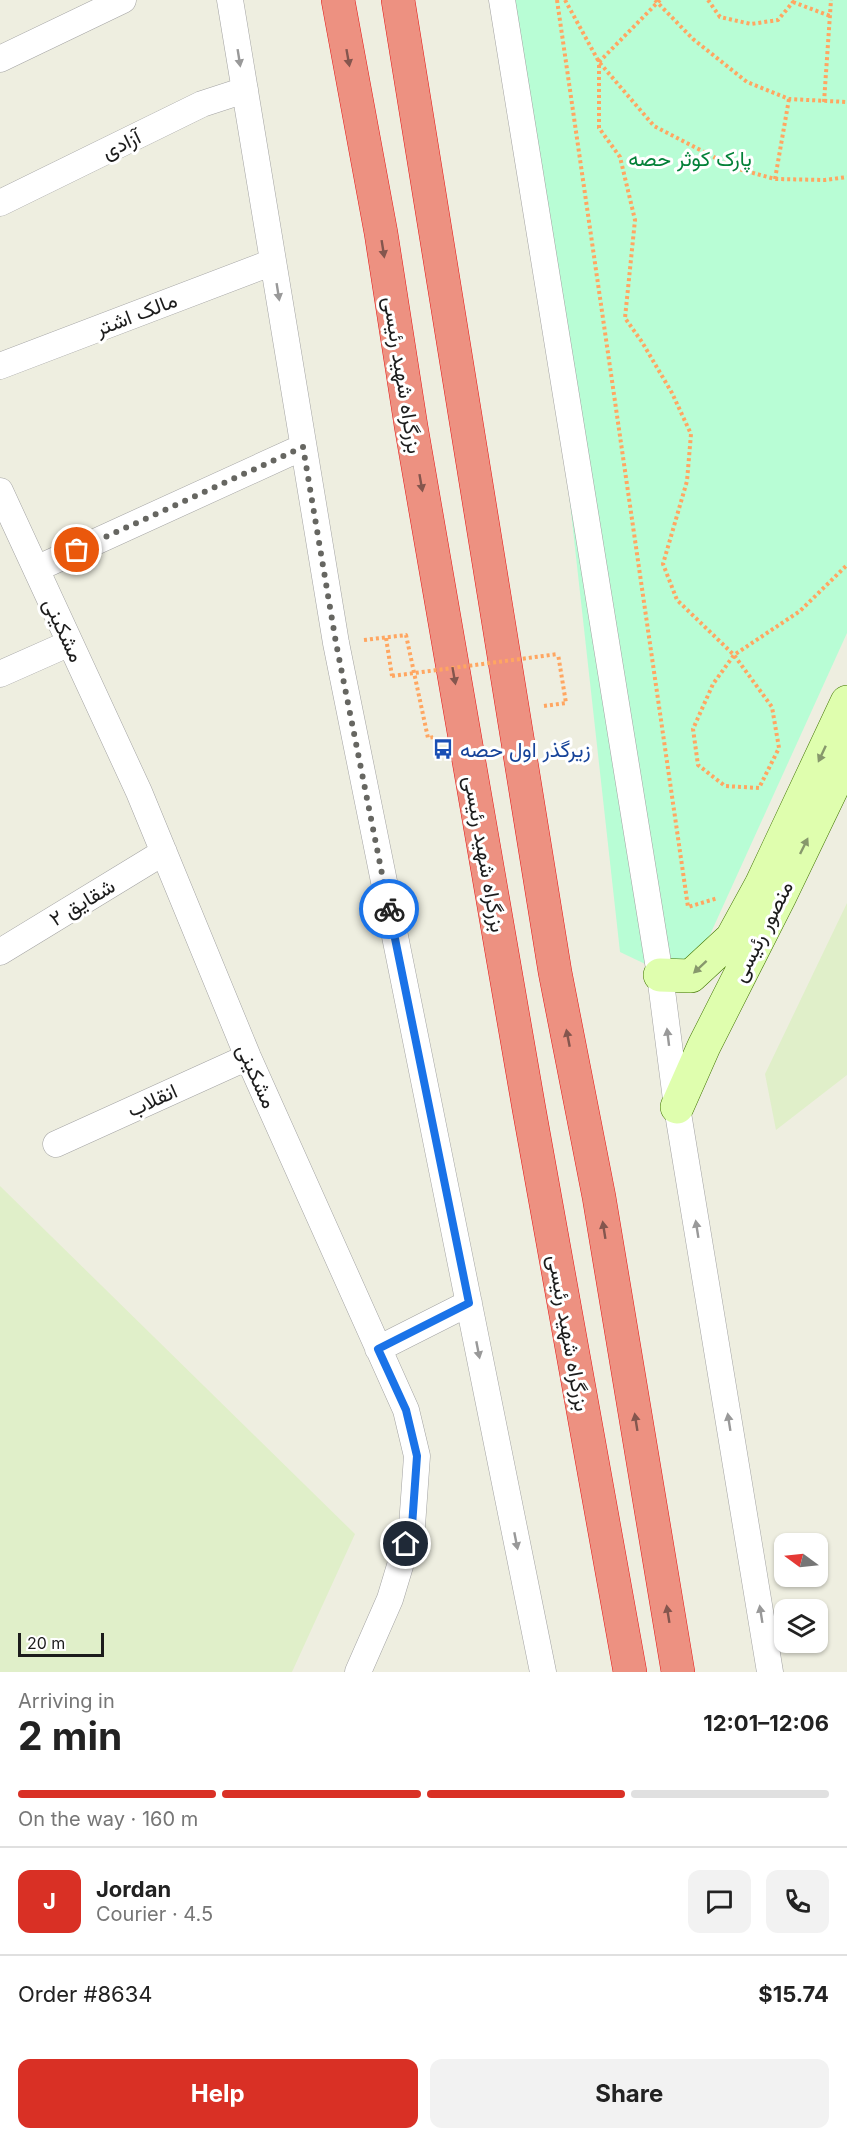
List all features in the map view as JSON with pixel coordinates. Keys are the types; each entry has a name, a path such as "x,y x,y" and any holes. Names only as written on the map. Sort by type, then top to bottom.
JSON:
{"highway":[{"name":"بزرگراه شهید رئیسی","path":"338,0 381,233 411,426 463,728 630,1672"},
{"path":"398,0 555,972 599,1197 678,1672"},
{"path":"403,33 415,0"}],"main road":[{"name":"منصور رئیسی","path":"660,975 691,976 732,938 760,885 847,702"},
{"name":"منصور رئیسی","path":"677,1107 704,1046 847,757"}],"street":[{"path":"0,59 123,0"},
{"path":"230,0 336,643 543,1672"},
{"path":"502,0 660,975 677,1107 770,1672"},
{"name":"آزادی","path":"0,204 202,104 245,90"},
{"name":"مالک اشتر","path":"0,366 273,262"},
{"path":"36,569 303,447"},
{"name":"مشکینی","path":"0,491 139,792 248,1057 406,1410 417,1456 412,1526 390,1599 358,1672"},
{"path":"0,674 70,643"},
{"name":"شقایق ۲","path":"0,952 164,852"},
{"name":"انقلاب","path":"56,1144 248,1057"},
{"path":"378,1349 469,1303"}],"path":[{"path":"557,0 688,907 760,885"},
{"path":"566,0 599,62 654,126 735,168 775,179 825,180 847,177"},
{"path":"708,0 720,17 751,24 778,20 792,1 830,16"},
{"path":"824,102 831,0"},
{"path":"847,102 789,99 747,82 693,39 658,1 599,62 599,128 620,157 635,220 625,318 666,383 691,434 687,480 663,564 677,600 734,655 772,707 779,748 759,788 725,786 698,765 693,729 713,684 734,655 800,611 847,566"},
{"path":"775,179 789,99"},
{"path":"336,643 406,635 428,738 463,728"},
{"path":"386,638 392,676 558,654 567,702"}],"green space":[{"name":"پارک کوثر حصه","path":"514,0 847,0 847,633 704,948 662,972 620,952"},
{"path":"847,903 847,1075 776,1130 765,1074"},
{"path":"0,1186 355,1534 292,1672 0,1672"}],"way so far":[{"path":"77,550 303,447 336,643 389,909"}],"place":[{"name":"زیرگذر اول حصه","path":"443,749"}],"route":[{"path":"389,909 469,1303 378,1349 406,1410 417,1456 412,1526 406,1544"}]}
